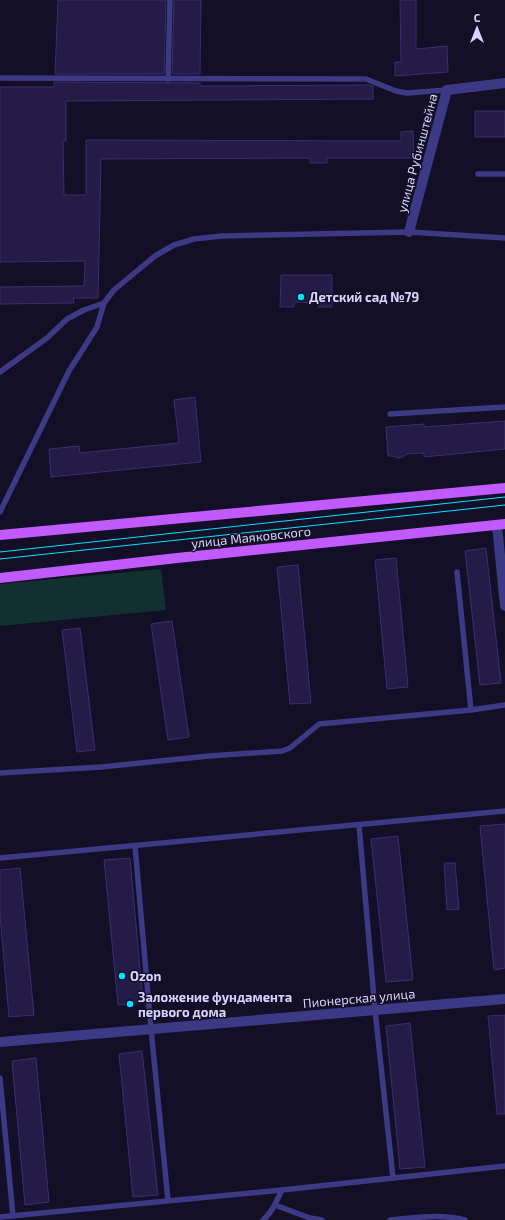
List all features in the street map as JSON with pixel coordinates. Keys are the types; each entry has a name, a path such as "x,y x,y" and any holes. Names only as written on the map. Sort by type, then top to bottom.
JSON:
{"main road":[{"name":"улица Маяковского","path":"0,536 505,488"},
{"name":"улица Маяковского","path":"0,578 501,525"}],"street":[{"name":"улица Рубинштейна","path":"409,232 447,90 505,83"},
{"path":"501,525 505,606"},
{"name":"Пионерская улица","path":"0,1042 505,999"}],"lane":[{"path":"168,79 170,0"},
{"path":"0,78 366,79 396,91 407,93 447,90"},
{"path":"478,174 505,174"},
{"path":"0,512 69,371 97,327 104,303 114,290 155,256 174,245 194,239 222,236 409,232 505,238"},
{"path":"0,372 47,338 67,319 84,310 104,303"},
{"path":"390,414 505,407"},
{"path":"457,572 471,710"},
{"path":"0,773 101,767 209,756 282,751 290,748 319,724 471,710 505,705"},
{"path":"0,858 505,811"},
{"path":"359,825 375,1010 393,1178"},
{"path":"135,846 168,1200"},
{"path":"0,1078 13,1216"},
{"path":"0,1217 282,1190 505,1166"},
{"path":"263,1220 267,1217 282,1190"},
{"path":"275,1204 310,1218 322,1220"},
{"path":"390,1220 439,1216 465,1220"}],"green space":[{"path":"161,569 166,610 0,626 0,584"}],"building":[{"path":"58,0 166,0 164,74 55,74"},
{"path":"174,0 201,0 200,74 172,74"},
{"path":"400,0 416,0 416,49 447,46 448,72 395,76 395,62 401,62"},
{"path":"54,82 200,83 200,86 373,86 373,99 66,101 66,141 63,141 64,195 86,195 86,140 401,141 401,132 413,131 414,158 327,158 327,163 310,163 310,158 101,159 98,298 73,298 74,303 0,304 0,287 84,286 85,261 0,262 0,87 54,87"},
{"path":"475,111 505,111 505,137 475,137"},
{"path":"281,275 332,275 332,307 318,307 319,303 294,302 294,307 280,307"},
{"path":"195,397 201,462 51,477 49,449 79,446 80,453 179,443 174,400"},
{"path":"505,421 505,449 424,457 424,453 407,454 398,458 388,456 386,427 424,424 424,427"},
{"path":"486,548 501,683 480,685 465,551"},
{"path":"396,558 408,687 387,689 375,560"},
{"path":"298,565 311,703 290,704 277,567"},
{"path":"172,621 189,737 168,740 151,624"},
{"path":"80,628 95,750 77,752 62,630"},
{"path":"505,824 505,968 494,970 480,826"},
{"path":"398,836 413,980 386,982 371,839"},
{"path":"130,858 143,1002 118,1005 104,860"},
{"path":"444,863 455,863 459,909 447,910"},
{"path":"20,868 34,1015 9,1017 0,916 0,870"},
{"path":"505,1015 505,1114 497,1114 488,1016"},
{"path":"410,1023 425,1167 400,1169 386,1026"},
{"path":"142,1051 158,1195 133,1197 119,1054"},
{"path":"36,1058 49,1202 25,1205 12,1061"}],"tram line":[{"path":"0,552 505,497"},
{"path":"0,559 505,505"}],"place":[{"name":"Детский сад №79","path":"301,297"},
{"name":"Ozon","path":"122,976"},
{"name":"Заложение фундамента первого дома","path":"130,1004"}]}
